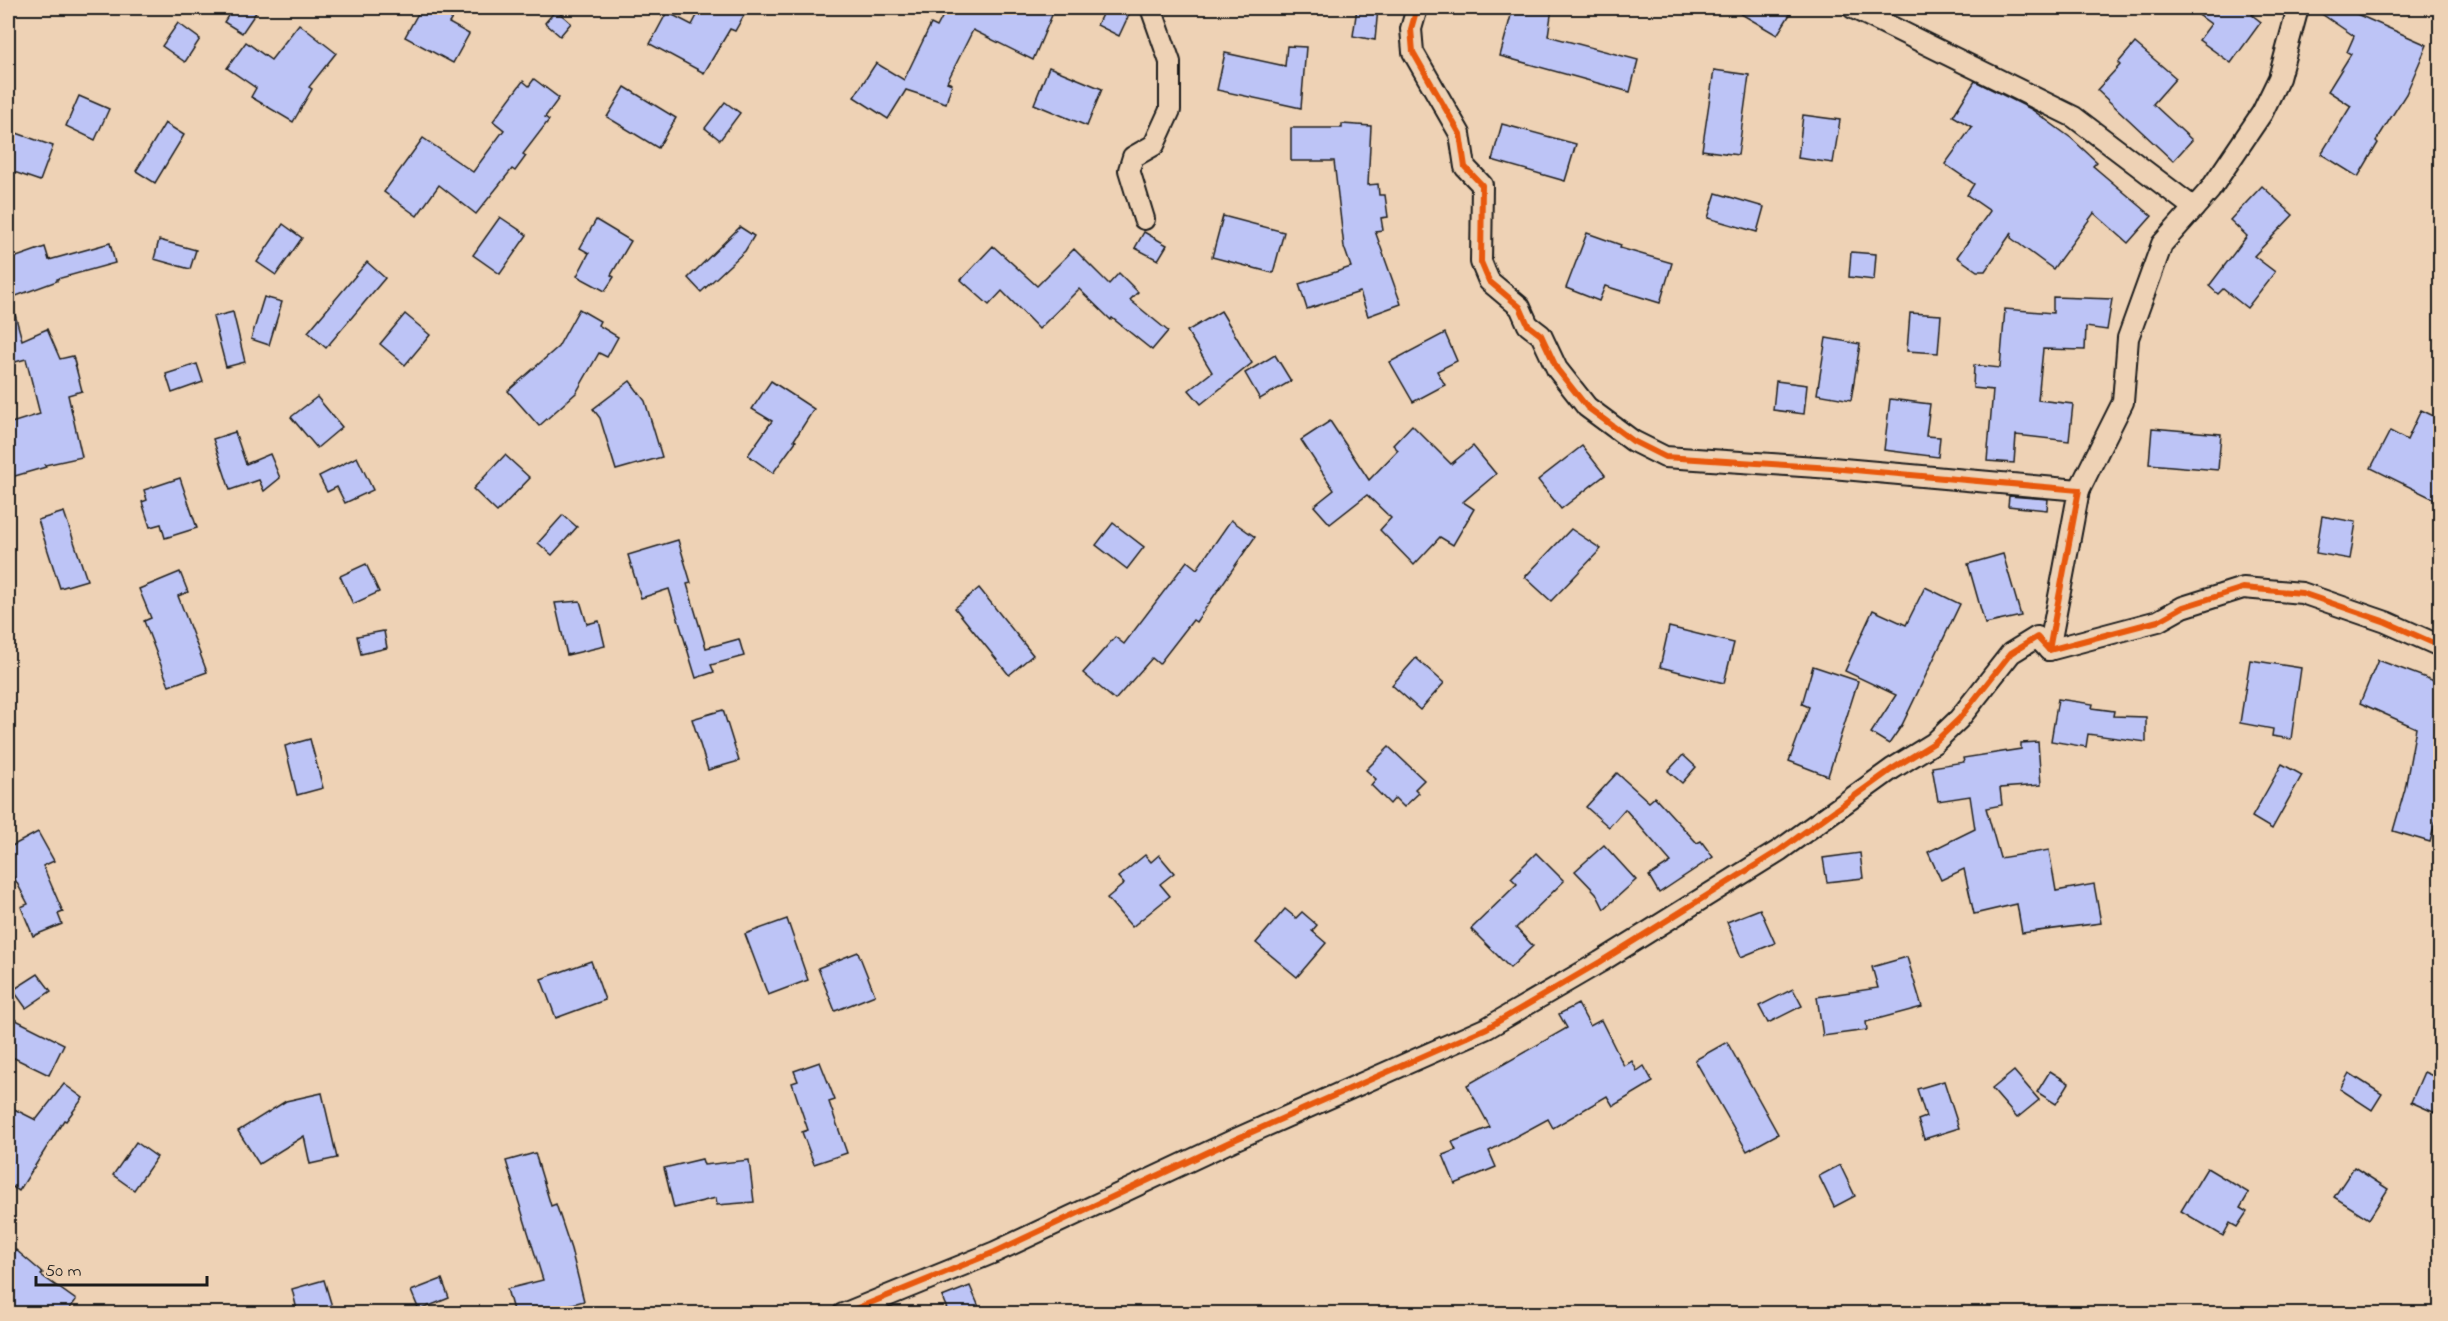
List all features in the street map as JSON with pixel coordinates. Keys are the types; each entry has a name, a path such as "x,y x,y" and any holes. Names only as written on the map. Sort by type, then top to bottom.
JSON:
{"street":[{"path":"1144,219 1129,170 1133,157 1154,145 1170,110 1170,62 1151,8"},
{"path":"1417,8 1411,29 1413,52 1460,134 1466,167 1482,185 1481,262 1484,272 1490,281 1520,308 1528,325 1541,335 1566,383 1587,407 1607,424 1665,458 1832,468 2079,490"},
{"path":"1854,8 2074,117 2194,208"},
{"path":"2049,650 2079,490 2123,402 2128,338 2162,244 2210,190 2262,113 2279,78 2298,8"},
{"path":"2049,650 2158,621 2203,599 2243,588 2302,593 2386,622 2440,646"},
{"path":"843,1314 995,1252 1236,1139 1486,1028 1600,962 1780,850 1892,769 1934,743 1959,719 2011,653 2037,637 2049,650"}],"building":[{"path":"233,8 259,8 242,33 224,22"},
{"path":"421,8 459,8 449,23 469,34 453,63 405,37"},
{"path":"701,8 748,8 735,31 730,29 704,73 650,44 667,12 692,25"},
{"path":"947,8 1055,8 1033,60 973,30 947,82 952,84 946,103 906,90 888,119 854,97 876,63 904,80 931,24 937,27"},
{"path":"1105,8 1132,8 1119,36 1097,25"},
{"path":"1357,8 1378,8 1375,40 1353,36"},
{"path":"1513,8 1552,8 1548,36 1638,60 1630,92 1500,56"},
{"path":"1731,8 1794,8 1777,35"},
{"path":"2189,8 2258,8 2252,15 2261,22 2231,63 2199,40 2211,24"},
{"path":"2313,8 2343,8 2427,45 2406,94 2376,141 2378,143 2358,177 2321,154 2351,106 2328,91 2351,54 2347,52 2354,36"},
{"path":"556,10 571,23 560,36 545,23"},
{"path":"178,23 200,39 185,62 162,46"},
{"path":"299,24 336,53 309,87 312,89 293,122 251,97 256,88 227,68 246,42 271,60"},
{"path":"2135,43 2176,78 2153,104 2192,140 2173,161 2097,90 2120,65 2118,63"},
{"path":"1287,46 1306,47 1301,108 1217,90 1225,53 1285,66"},
{"path":"1049,67 1102,89 1087,126 1034,104"},
{"path":"1714,70 1749,75 1738,155 1702,150"},
{"path":"534,79 559,98 545,117 549,120 523,154 526,156 515,171 512,169 476,214 439,185 417,216 384,192 423,138 473,172 504,130 493,121 523,81 529,86"},
{"path":"1975,81 2031,109 2071,138 2097,162 2093,166 2152,216 2128,243 2094,213 2053,269 2011,238 2012,232 1985,271 1977,271 1957,257 1990,211 1967,195 1974,184 1945,164 1972,127 1953,116"},
{"path":"625,87 676,118 658,148 607,117"},
{"path":"79,96 109,109 95,140 66,126"},
{"path":"725,102 740,113 720,140 705,128"},
{"path":"1803,115 1840,120 1833,163 1798,158"},
{"path":"165,123 184,135 155,183 136,171"},
{"path":"1342,124 1371,126 1368,185 1378,184 1379,195 1385,195 1388,217 1381,218 1383,230 1375,231 1401,304 1368,316 1360,292 1307,309 1299,284 1351,267 1344,247 1334,161 1291,161 1291,128 1342,128"},
{"path":"1502,124 1576,144 1565,181 1492,160"},
{"path":"8,130 53,146 40,181 8,170"},
{"path":"2262,186 2293,215 2254,256 2275,272 2247,308 2223,289 2218,294 2209,286 2247,236 2230,220"},
{"path":"1716,193 1764,207 1757,232 1708,218"},
{"path":"1223,216 1284,232 1273,273 1212,257"},
{"path":"500,217 527,235 500,274 473,255"},
{"path":"596,220 631,241 611,275 614,277 605,291 577,276 589,253 580,248"},
{"path":"283,224 302,238 276,275 257,262"},
{"path":"740,227 754,236 745,251 701,292 688,278"},
{"path":"1144,232 1167,245 1158,260 1135,248"},
{"path":"1587,233 1621,245 1620,248 1672,263 1660,303 1605,286 1599,301 1566,288"},
{"path":"159,240 196,250 190,269 154,259"},
{"path":"110,243 115,263 57,279 57,281 8,299 8,260 45,247 49,260"},
{"path":"993,246 1037,286 1074,249 1109,284 1119,273 1138,292 1130,300 1168,331 1152,350 1112,318 1111,320 1079,289 1039,329 1002,291 989,305 961,280"},
{"path":"1851,252 1876,254 1874,280 1849,277"},
{"path":"367,262 385,278 326,348 308,332"},
{"path":"264,297 282,302 269,345 251,339"},
{"path":"2053,297 2112,299 2107,330 2086,327 2085,350 2043,349 2038,400 2073,404 2069,441 2016,435 2014,463 1987,461 1993,390 1973,388 1974,365 2000,368 2005,309 2053,313"},
{"path":"8,307 13,307 22,340 47,329 60,359 73,356 82,391 68,395 82,457 45,465 46,467 8,478 8,424 40,414 26,359 8,364"},
{"path":"579,309 600,321 598,325 618,337 607,357 599,353 576,393 539,426 508,391 558,347"},
{"path":"1221,311 1252,363 1201,404 1189,390 1212,372 1187,331"},
{"path":"233,312 245,362 226,367 213,317"},
{"path":"1910,313 1941,315 1938,353 1907,351"},
{"path":"405,314 430,335 405,365 380,344"},
{"path":"1445,333 1457,361 1437,371 1445,385 1413,402 1390,362"},
{"path":"1826,338 1860,344 1851,400 1817,394"},
{"path":"1275,355 1291,381 1260,399 1245,373"},
{"path":"197,364 203,382 172,393 166,374"},
{"path":"630,381 645,401 662,457 616,470 600,418 593,409"},
{"path":"771,381 814,409 794,440 796,441 773,473 748,455 772,421 752,409"},
{"path":"1776,381 1807,385 1804,414 1773,410"},
{"path":"317,397 342,427 317,448 291,417"},
{"path":"1890,399 1930,404 1926,436 1940,437 1938,457 1884,450"},
{"path":"2421,410 2440,419 2440,502 2371,468 2390,431 2407,440"},
{"path":"1330,421 1369,480 1398,450 1393,445 1412,425 1451,464 1473,446 1496,474 1463,502 1474,509 1453,545 1440,537 1414,565 1380,530 1391,518 1367,495 1330,524 1314,506 1334,490 1301,440"},
{"path":"2152,428 2221,434 2218,470 2149,464"},
{"path":"235,432 246,464 270,454 280,478 264,491 259,480 230,490 213,439"},
{"path":"1582,446 1605,475 1561,509 1538,480"},
{"path":"505,455 530,478 497,512 473,489"},
{"path":"357,457 373,490 345,503 337,487 327,492 319,476"},
{"path":"180,478 197,528 165,538 161,524 150,527 142,502 147,500 144,490"},
{"path":"2009,496 2048,499 2047,510 2008,506"},
{"path":"64,512 87,580 60,588 38,520"},
{"path":"563,515 577,527 552,555 538,543"},
{"path":"2322,516 2356,522 2350,559 2316,553"},
{"path":"1231,520 1255,537 1196,622 1193,620 1159,664 1152,658 1115,700 1083,673 1115,637 1124,644 1187,561 1197,569"},
{"path":"1113,523 1144,547 1127,569 1096,545"},
{"path":"1571,529 1601,549 1551,601 1525,577"},
{"path":"678,540 691,583 687,584 706,648 739,639 744,656 711,665 714,672 696,678 669,589 641,598 628,555"},
{"path":"2003,554 2021,616 1985,624 1968,564"},
{"path":"366,564 379,592 353,604 340,576"},
{"path":"180,572 188,592 178,596 207,672 169,686 144,621 151,618 139,589"},
{"path":"1925,587 1960,604 1902,725 1889,744 1871,733 1896,695 1845,671 1873,610 1906,625"},
{"path":"979,588 1033,655 1009,675 955,608"},
{"path":"580,601 587,624 599,621 605,646 567,655 555,603"},
{"path":"1669,627 1734,643 1724,683 1660,667"},
{"path":"384,631 387,648 361,654 357,636"},
{"path":"1416,658 1444,683 1420,710 1392,685"},
{"path":"2250,660 2301,668 2291,739 2272,736 2273,729 2240,723"},
{"path":"2378,660 2440,683 2440,806 2430,842 2393,831 2405,789 2416,728 2360,703"},
{"path":"1813,666 1858,681 1828,776 1789,761 1809,707 1802,704"},
{"path":"2058,699 2093,704 2092,708 2114,711 2113,716 2146,717 2146,742 2088,734 2086,747 2051,741"},
{"path":"723,710 739,761 708,770 692,719"},
{"path":"310,739 323,788 297,795 285,746"},
{"path":"2038,742 2041,785 2000,788 2002,805 1986,808 2000,858 2049,850 2056,891 2094,884 2101,923 2022,933 2017,904 1974,914 1964,869 1941,880 1928,852 1975,829 1970,796 1938,801 1932,767 1964,762 1963,758 2021,749 2021,743"},
{"path":"1389,747 1424,780 1415,789 1419,793 1404,807 1395,798 1390,804 1371,785 1376,779 1366,770"},
{"path":"1683,755 1696,767 1682,783 1668,771"},
{"path":"2282,764 2302,775 2272,829 2252,817"},
{"path":"1617,773 1649,802 1655,797 1697,843 1701,841 1713,857 1659,893 1649,876 1671,862 1625,809 1609,827 1586,807"},
{"path":"38,832 54,861 43,866 63,912 58,914 62,924 33,936 21,907 28,904 8,866 8,848"},
{"path":"1604,845 1636,880 1604,909 1596,893 1575,871"},
{"path":"1536,853 1564,881 1516,928 1533,946 1510,968 1471,929 1517,884 1511,878"},
{"path":"1860,853 1863,878 1827,882 1823,858"},
{"path":"1145,855 1151,862 1159,855 1174,873 1160,884 1170,896 1132,927 1107,898 1124,884 1118,877"},
{"path":"1285,909 1296,918 1302,912 1317,925 1312,931 1326,943 1297,977 1256,943"},
{"path":"1760,909 1775,943 1741,957 1727,922"},
{"path":"787,919 808,980 768,995 745,934"},
{"path":"858,952 875,995 835,1011 818,968"},
{"path":"1907,957 1922,1007 1866,1022 1867,1030 1823,1036 1817,997 1878,988 1872,967"},
{"path":"591,961 605,1000 556,1018 541,979"},
{"path":"38,974 51,991 26,1008 13,990"},
{"path":"1793,989 1802,1006 1768,1023 1759,1006"},
{"path":"1578,1004 1590,1026 1601,1020 1624,1066 1632,1061 1637,1071 1644,1066 1653,1082 1613,1106 1607,1096 1553,1128 1548,1119 1489,1151 1496,1167 1455,1184 1443,1155 1456,1150 1452,1142 1490,1127 1467,1085 1567,1028 1559,1014"},
{"path":"8,1016 64,1044 49,1075 8,1055"},
{"path":"1727,1042 1778,1134 1747,1151 1695,1060"},
{"path":"820,1062 835,1100 829,1102 847,1153 814,1164 802,1132 808,1130 792,1083 798,1081 794,1071"},
{"path":"2014,1071 2039,1100 2017,1118 1992,1089"},
{"path":"2050,1071 2069,1083 2056,1104 2037,1092"},
{"path":"2424,1072 2440,1079 2440,1115 2411,1102"},
{"path":"2349,1073 2382,1094 2372,1110 2340,1089"},
{"path":"1944,1081 1959,1128 1924,1139 1918,1120 1926,1117 1917,1089"},
{"path":"64,1084 83,1098 66,1121 64,1120 19,1191 8,1184 8,1106 36,1120"},
{"path":"322,1093 337,1158 310,1164 304,1136 259,1164 238,1131 286,1101"},
{"path":"136,1142 157,1157 134,1190 113,1175"},
{"path":"535,1153 551,1206 556,1204 571,1249 584,1301 535,1314 514,1314 507,1289 543,1280 506,1161"},
{"path":"702,1159 704,1165 749,1160 754,1202 717,1205 716,1198 674,1208 664,1168"},
{"path":"1840,1165 1855,1196 1834,1207 1819,1176"},
{"path":"2354,1167 2388,1189 2369,1219 2334,1197"},
{"path":"2207,1168 2249,1193 2240,1208 2247,1212 2237,1227 2230,1223 2223,1236 2181,1211"},
{"path":"16,1250 43,1273 41,1275 76,1300 66,1314 8,1314 8,1260"},
{"path":"442,1279 449,1298 419,1310 411,1291"},
{"path":"324,1280 333,1310 321,1314 298,1314 292,1289"},
{"path":"970,1286 982,1314 949,1314 942,1297"}],"cycle path":[{"path":"1417,8 1411,29 1413,52 1460,134 1465,167 1482,185 1481,262 1489,281 1520,307 1528,325 1541,335 1557,369 1587,407 1633,441 1665,457 1832,468 2079,490 2049,650"},
{"path":"843,1314 995,1252 1236,1139 1487,1028 1600,962 1780,850 1892,769 1934,743 1959,719 2011,653 2037,637 2049,650 2158,621 2183,607 2243,588 2302,593 2386,622 2440,646"}]}
